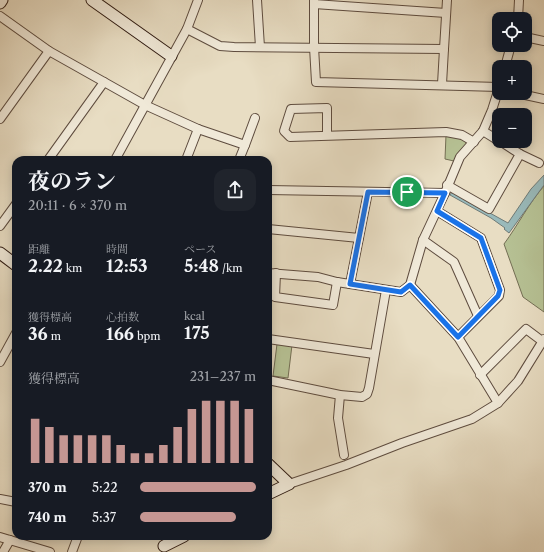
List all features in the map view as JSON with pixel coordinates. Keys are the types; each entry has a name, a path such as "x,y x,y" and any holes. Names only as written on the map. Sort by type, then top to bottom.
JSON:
{"street":[{"path":"92,0 171,56"},
{"path":"117,156 187,29 198,0"},
{"path":"257,0 260,47"},
{"path":"442,84 447,0"},
{"path":"519,0 519,12"},
{"path":"446,13 314,2 316,82 442,84 492,88"},
{"path":"0,16 49,51 145,104 198,128 245,145"},
{"path":"187,29 220,46 444,49"},
{"path":"532,38 544,41"},
{"path":"0,120 49,51"},
{"path":"51,156 104,82"},
{"path":"532,96 544,99"},
{"path":"272,273 318,277 337,282 401,292 410,285 423,240 460,157 483,131 495,100"},
{"path":"327,136 327,108 291,109 284,131 290,137 327,136 446,132 462,135 474,142"},
{"path":"241,156 255,118"},
{"path":"188,156 198,128"},
{"path":"483,131 492,137"},
{"path":"510,148 539,163"},
{"path":"272,190 368,192 446,189 489,209 520,154"},
{"path":"350,284 368,192"},
{"path":"0,226 12,210"},
{"path":"437,211 481,238 500,290 498,296 458,337"},
{"path":"272,229 358,238"},
{"path":"423,240 454,262 478,316"},
{"path":"0,254 12,262"},
{"path":"272,283 275,297 333,305 337,282"},
{"path":"410,285 458,337 498,403"},
{"path":"272,381 362,398 369,388 386,290"},
{"path":"272,492 289,484 472,419 498,403 518,380 543,340 526,329 480,375"},
{"path":"0,362 12,340"},
{"path":"272,340 374,354"},
{"path":"340,395 338,418 344,455"},
{"path":"272,468 289,484"},
{"path":"0,499 12,501"},
{"path":"0,537 50,552"},
{"path":"3,552 10,540"},
{"path":"72,552 76,540"},
{"path":"165,549 178,540"}],"green space":[{"path":"446,135 465,140 467,145 454,161 445,159"},
{"path":"544,186 544,312 523,297 504,244"},
{"path":"277,344 292,345 288,378 273,376"}],"water":[{"path":"544,175 544,185 509,233 504,229 505,228 491,218 450,195 452,192 508,223 531,189"}],"route":[{"path":"368,192 407,192 445,193 437,211 481,238 500,290 498,296 458,337 410,285 401,292 350,284 368,192"}]}
